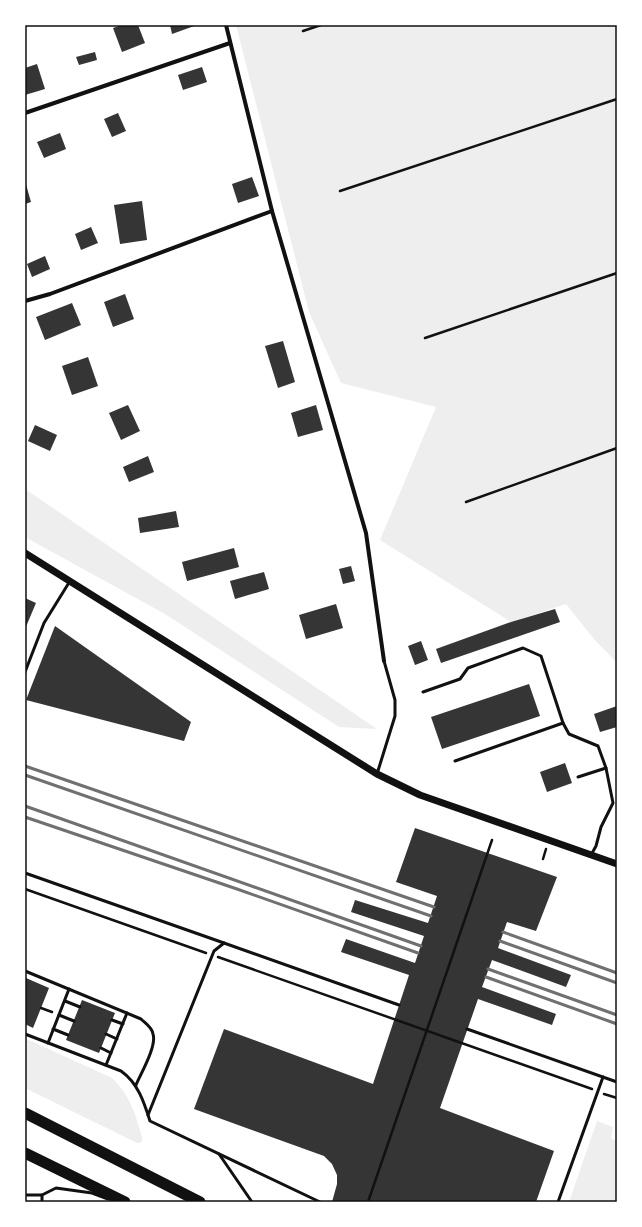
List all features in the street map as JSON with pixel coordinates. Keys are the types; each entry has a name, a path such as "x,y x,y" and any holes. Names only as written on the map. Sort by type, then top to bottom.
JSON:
{"highway":[{"path":"25,1113 200,1202"},
{"path":"25,1153 125,1202"}],"street":[{"path":"226,25 272,211 366,533 384,662"},
{"path":"25,113 230,43"},
{"path":"25,301 57,291 272,211"},
{"path":"25,553 377,774 420,795 617,864"}],"lane":[{"path":"25,672 44,623 71,581"},
{"path":"423,692 460,679 468,668 523,648 541,656 563,723 569,734 598,746 606,768 613,803 601,826 596,846 591,855"},
{"path":"377,774 395,716 396,700 384,662"},
{"path":"455,762 563,723"},
{"path":"578,777 606,768"},
{"path":"25,873 399,1005"},
{"path":"148,1115 212,955 214,951 224,943"},
{"path":"25,971 141,1019 149,1026 153,1034 153,1045 136,1085"},
{"path":"48,1043 69,989"},
{"path":"65,1001 80,1007"},
{"path":"106,1066 127,1013"},
{"path":"59,1015 74,1022"},
{"path":"112,1020 123,1024"},
{"path":"53,1029 68,1035"},
{"path":"467,1029 617,1082"},
{"path":"25,1034 120,1071 128,1076 136,1085 150,1121 320,1202"},
{"path":"106,1034 117,1039"},
{"path":"101,1048 111,1053"},
{"path":"558,1202 603,1077"},
{"path":"219,1154 252,1202"},
{"path":"25,1195 42,1196 56,1188 92,1194 115,1202"},
{"path":"42,1196 42,1202"}],"path":[{"path":"304,31 321,25"},
{"path":"340,191 617,99"},
{"path":"425,338 617,273"},
{"path":"466,502 617,448"},
{"path":"368,1202 492,840"},
{"path":"543,859 547,847"},
{"path":"25,889 617,1098"},
{"path":"41,1008 59,1015"}],"shaded area":[{"path":"236,25 617,25 617,663 594,639 566,604 511,622 380,540 436,407 341,383 309,312"},
{"path":"25,489 377,729 339,727 165,614 25,537"},
{"path":"25,1039 112,1078 124,1092 132,1106 142,1137 142,1142 137,1143 25,1088"},
{"path":"597,1121 613,1127 611,1138 617,1142 617,1202 569,1202"}],"building":[{"path":"122,25 138,25 145,43 122,52 113,28"},
{"path":"170,25 197,25 172,34"},
{"path":"95,52 97,60 79,65 76,57"},
{"path":"37,64 45,89 25,95 25,68"},
{"path":"202,67 207,82 183,90 178,75"},
{"path":"118,113 126,131 112,137 104,119"},
{"path":"60,133 66,149 44,158 37,142"},
{"path":"252,177 259,196 238,203 232,184"},
{"path":"25,181 31,202 25,204"},
{"path":"142,201 147,240 120,244 114,205"},
{"path":"91,227 98,243 81,250 75,234"},
{"path":"45,256 50,269 32,277 27,264"},
{"path":"125,294 134,319 113,327 104,302"},
{"path":"72,303 81,325 45,340 36,317"},
{"path":"283,341 295,382 278,388 265,346"},
{"path":"88,357 98,386 72,395 62,366"},
{"path":"128,405 140,431 121,440 109,413"},
{"path":"316,405 323,430 298,437 291,413"},
{"path":"35,425 57,435 50,451 28,441"},
{"path":"148,456 154,472 129,482 123,467"},
{"path":"176,511 179,527 140,533 138,518"},
{"path":"234,548 239,567 187,581 182,562"},
{"path":"351,566 355,581 343,584 339,569"},
{"path":"264,572 269,589 235,599 230,581"},
{"path":"25,598 36,603 25,629"},
{"path":"336,604 343,628 306,639 299,615"},
{"path":"555,609 560,622 441,663 436,649 511,622"},
{"path":"55,626 191,722 184,741 26,700"},
{"path":"421,641 428,660 415,665 408,646"},
{"path":"529,684 540,716 442,749 431,717"},
{"path":"617,706 617,727 600,732 594,714"},
{"path":"565,763 572,783 547,792 540,772"},
{"path":"415,828 557,877 536,931 507,922 498,948 571,975 566,987 492,960 482,987 556,1014 552,1025 478,999 440,1108 554,1151 536,1202 332,1202 337,1184 337,1175 332,1164 324,1156 194,1109 224,1029 373,1084 409,975 341,952 346,939 415,963 424,936 351,912 355,900 428,923 437,896 396,882"},
{"path":"26,978 49,988 33,1028 25,1024"},
{"path":"82,1000 115,1013 99,1053 66,1040"}],"railway":[{"path":"25,766 434,907"},
{"path":"25,775 431,916"},
{"path":"25,806 421,946"},
{"path":"25,817 237,889 418,953"},
{"path":"503,932 617,973"},
{"path":"500,941 617,983"},
{"path":"488,969 617,1015"},
{"path":"486,977 617,1024"}]}
